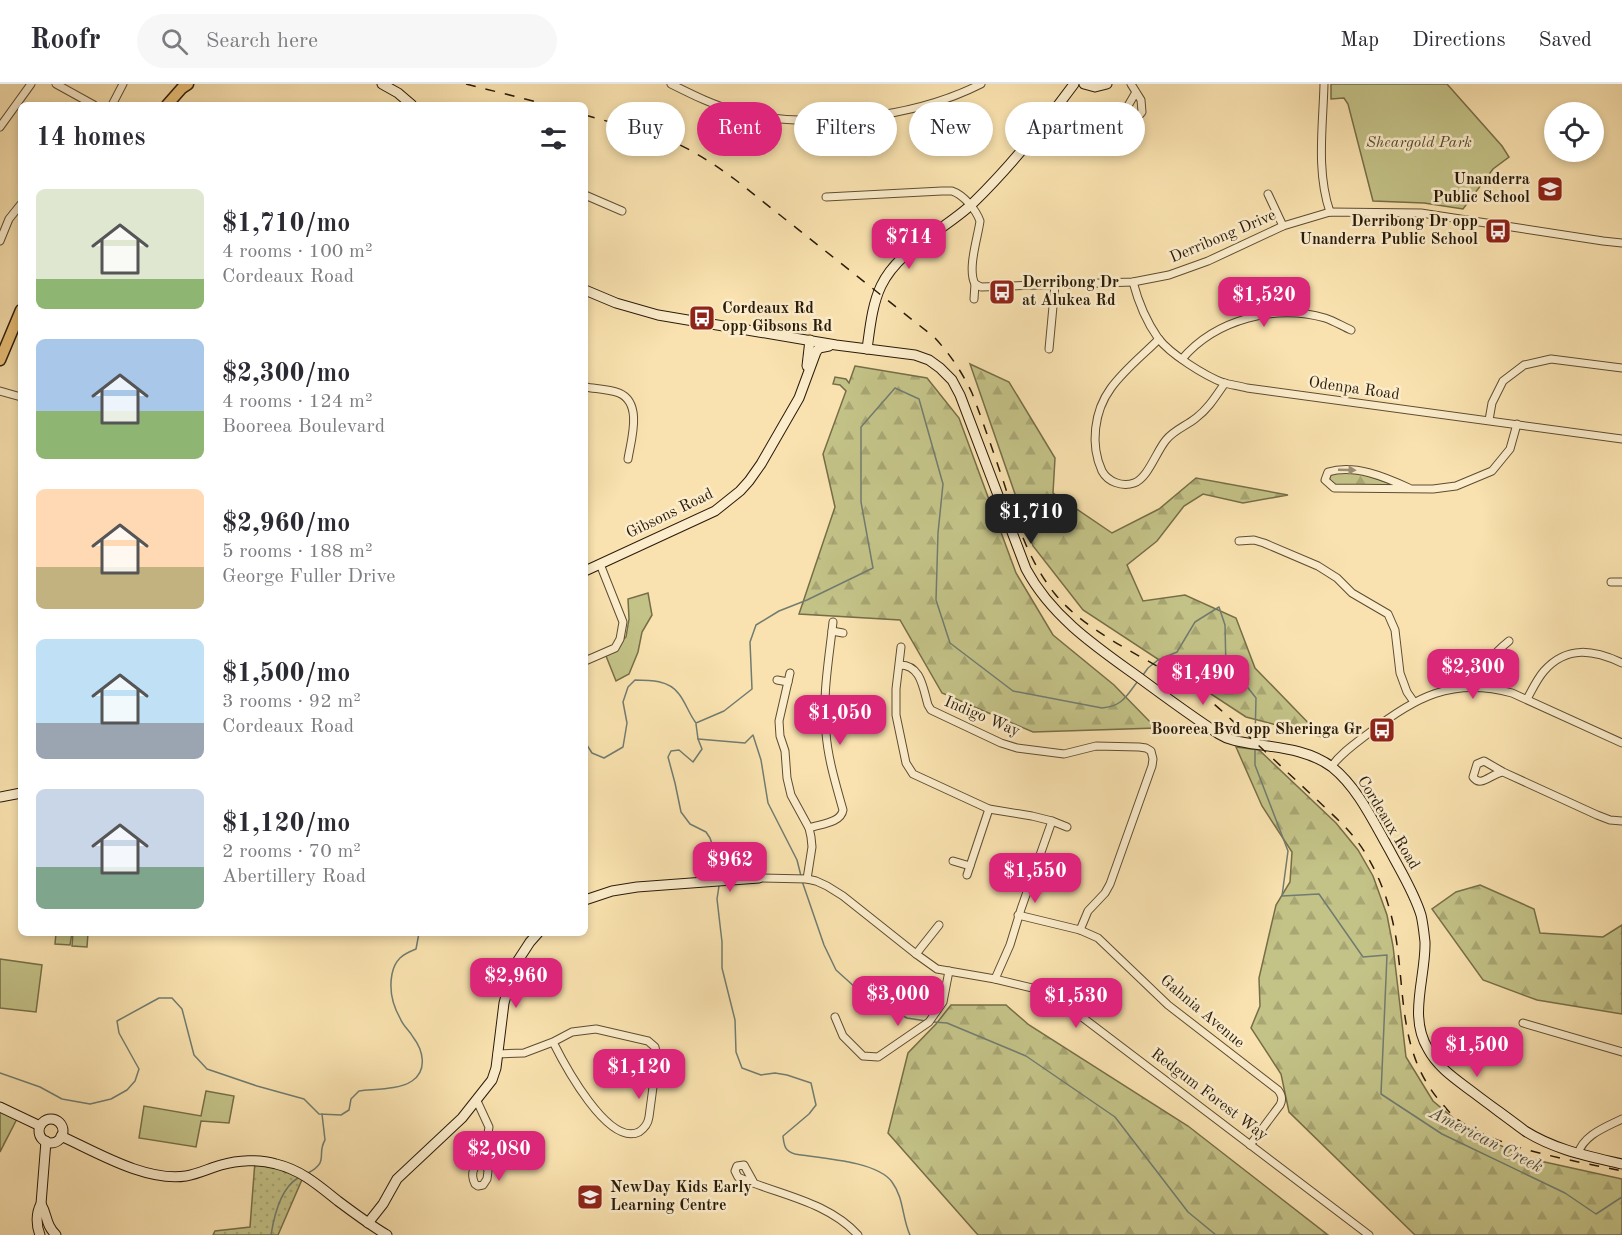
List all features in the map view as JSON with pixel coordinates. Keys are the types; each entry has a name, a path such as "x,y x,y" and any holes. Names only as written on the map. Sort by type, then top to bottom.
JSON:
{"main road":[{"path":"170,102 185,85"},
{"path":"0,360 18,317"}],"street":[{"path":"0,127 31,84"},
{"path":"56,84 89,102"},
{"path":"114,102 123,84"},
{"path":"382,84 408,102"},
{"path":"671,84 703,100 739,112 807,120 852,119 889,114 934,103 981,84"},
{"path":"867,349 877,297 890,272 905,256 970,206 1030,140 1074,84"},
{"path":"1084,84 1095,87 1107,84"},
{"path":"1131,84 1136,92 1141,100 1142,112 1131,125 1125,126 1122,123 1122,116 1136,92"},
{"path":"1324,84 1321,176 1330,212"},
{"path":"826,197 951,191 963,198 980,221 975,244 974,299"},
{"path":"1268,194 1283,226"},
{"path":"588,196 622,211"},
{"path":"0,242 9,220 18,208"},
{"name":"Derribong Drive","path":"975,284 981,287 1133,282 1169,275 1190,269 1283,226 1330,212 1421,213 1603,242 1622,243"},
{"path":"0,219 9,220"},
{"name":"Odenpa Road","path":"1133,282 1137,297 1159,339 1182,359 1203,373 1225,383 1371,406 1622,439"},
{"path":"1049,349 1055,285"},
{"name":"Cordeaux Road","path":"588,291 644,312 924,358 940,368 952,380 960,395 1020,554 1032,580 1051,605 1078,632 1219,734 1232,740 1297,750 1312,755 1331,767 1350,786 1363,804 1402,874 1421,914 1424,930 1424,955 1418,1005 1420,1026 1428,1050 1437,1062 1449,1074 1525,1131 1545,1142 1578,1154 1622,1164"},
{"path":"1182,359 1206,336 1246,319 1274,313 1302,314 1322,318 1351,330"},
{"path":"1159,339 1122,375 1103,402 1095,430 1095,445 1097,458 1106,477 1125,485 1142,479 1168,437 1196,418 1212,403 1225,383"},
{"name":"Gibsons Road","path":"808,374 810,340"},
{"name":"Gibsons Road","path":"588,570 715,512 740,491 761,464 799,398 819,348 850,346"},
{"path":"1489,420 1492,403 1503,381 1524,365 1551,358 1622,368"},
{"path":"588,387 612,391 627,398 633,413 628,459"},
{"path":"0,391 18,397"},
{"path":"1409,488 1363,471 1336,470 1328,472 1325,480 1334,488 1433,489 1456,486 1492,471 1510,449 1517,424"},
{"path":"1239,541 1257,541 1318,566 1337,578 1352,593 1388,614 1395,630 1400,673 1407,692 1414,702"},
{"path":"588,660 615,648 620,639 623,622 600,564"},
{"path":"1611,582 1622,582"},
{"path":"809,828 838,819 843,815 826,733 825,690 833,622"},
{"path":"832,631 843,633"},
{"path":"1479,687 1482,672 1509,641"},
{"path":"901,647 896,689 896,715 901,744 909,770 917,776 989,809 1052,821 1067,827"},
{"path":"1527,699 1544,670 1556,660 1570,654 1593,652 1622,663"},
{"name":"Indigo Way","path":"900,665 910,666 916,671 931,710 1010,746 1064,754 1096,746 1139,747 1151,751 1152,766 1110,884 1105,893 1088,911 1080,930"},
{"path":"790,673 779,721 780,736 785,751 791,795 809,828 812,847 807,879"},
{"path":"777,681 788,682"},
{"path":"1331,767 1352,746 1399,710 1446,690 1479,687 1501,690 1527,699 1622,743"},
{"path":"1503,772 1597,815 1610,820 1622,821"},
{"path":"0,797 18,794"},
{"path":"967,874 989,809"},
{"path":"995,979 1010,945 1018,915 1052,821"},
{"path":"953,861 970,866"},
{"name":"Redgum Forest Way","path":"588,899 612,891 699,882 759,878 816,881 843,896 937,969 995,979 1048,992 1369,1235"},
{"name":"Gahnia Avenue","path":"1018,915 1080,930 1098,938 1168,1005 1279,1091 1282,1095 1280,1105 1250,1145"},
{"path":"916,954 939,925"},
{"path":"368,1223 383,1204 397,1179 462,1118 492,1080 496,1068 504,1003 515,965 535,936"},
{"path":"835,1017 843,1036 863,1056 878,1057 928,1022 943,1002 949,971"},
{"path":"1523,1023 1622,1052"},
{"path":"497,1054 524,1053 572,1032 596,1029 648,1041 657,1053 648,1124 633,1134 627,1134 606,1120 580,1090 553,1042"},
{"path":"477,1101 489,1127 484,1157"},
{"path":"0,1107 40,1126"},
{"path":"1578,1154 1581,1146 1590,1137 1622,1119"},
{"path":"40,1235 37,1221 41,1204 46,1142 40,1135 40,1126 47,1120 55,1120 61,1125 61,1137 56,1141 46,1142"},
{"path":"61,1137 142,1172 161,1176 186,1176 223,1164 239,1162 267,1161 278,1164 304,1175 387,1235"},
{"path":"753,1182 824,1209 858,1235"},
{"path":"41,1204 45,1220 56,1235"}],"green space":[{"name":"Sheargold Park","path":"1331,84 1447,84 1509,157 1493,169 1463,209 1424,203 1373,201 1348,104 1344,98 1331,99"},
{"path":"970,364 1009,382 1055,458 1053,493 1112,533 1159,509 1196,478 1288,495 1243,503 1203,494 1184,506 1157,541 1127,565 1143,601 1185,595 1236,618 1255,668 1322,737 1246,717 1083,610 1033,546"},
{"path":"855,366 927,378 959,418 1016,573 1053,635 1114,685 1156,728 1033,732 942,693 900,620 799,614 835,507 823,454 846,391 840,385 833,384 835,377 846,379 849,383"},
{"path":"1338,472 1363,474 1397,486 1336,485 1329,480 1331,475"},
{"path":"648,593 652,615 642,632 638,652 629,674 616,681 606,656 626,637 629,619 628,599"},
{"path":"1236,747 1259,750 1336,823 1358,850 1373,876 1387,915 1393,946 1406,1057 1433,1101 1470,1132 1531,1159 1622,1179 1622,1235 1415,1235 1289,1112 1281,1074 1251,1028 1260,1006 1259,978 1276,905 1290,882 1292,852 1262,806"},
{"path":"1480,885 1534,909 1540,933 1603,937 1622,925 1622,1014 1537,1000 1483,980 1432,909 1456,892"},
{"path":"56,936 72,936 70,945 55,944"},
{"path":"73,936 88,936 87,947 72,946"},
{"path":"0,959 42,965 36,1012 0,1008"},
{"path":"951,1005 1006,1005 1029,1025 1188,1126 1328,1235 978,1235 888,1133 908,1053"},
{"path":"206,1091 234,1096 229,1123 201,1121 196,1147 139,1138 144,1106 201,1116"},
{"path":"0,1107 19,1115 0,1152"},
{"path":"255,1161 304,1175 278,1235 213,1235 215,1231 250,1227"}],"waterway":[{"name":"American Creek","path":"588,747 592,753 604,758 623,747 627,723 623,702 628,687 635,680 665,683 675,689 696,723 724,711 752,689 750,642 756,625 779,611 873,568 861,502 861,427 895,388 919,399 943,484 938,533 936,600 950,643 1013,691 1102,708 1119,703 1138,681"},
{"name":"American Creek","path":"1143,675 1158,660 1177,652 1195,622 1219,607 1225,625 1226,670 1241,679 1256,698 1255,740"},
{"path":"696,724 702,749 693,762 679,750 671,751 668,757 681,812 690,824 706,832 710,838 719,865 719,878"},
{"path":"698,739 745,743 753,735 761,760 768,803 797,860 801,876"},
{"name":"American Creek","path":"1255,748 1255,765 1288,851 1282,896 1319,894 1363,957 1387,955 1381,1094 1442,1134 1565,1193 1596,1214 1622,1197"},
{"path":"802,881 824,945 836,970 867,998 907,1018 926,1021"},
{"path":"719,886 717,899 722,942 722,968 735,1020 736,1052 742,1068 761,1075 775,1073 811,1083 816,1105 783,1136 786,1148 795,1154 861,1165 885,1175 899,1195 910,1235"},
{"name":"American Creek","path":"0,1073 40,1087 62,1099 90,1104 111,1099 127,1090 135,1081 139,1069 119,1033 117,1021 159,998 172,998 182,1009 194,1055 207,1069 304,1099 319,1114 341,1115 349,1110 351,1099 359,1091 386,1089 407,1084 420,1071 422,1060 419,1048 397,1013 391,986 396,964 403,955 416,949 418,936"},
{"path":"934,1022 947,1023 1026,1056 1115,1117 1188,1212 1216,1235"},
{"path":"308,1173 315,1169 321,1161 325,1140 322,1114"},
{"path":"271,1235 276,1211 283,1195 298,1178"}],"railway":[{"path":"466,84 537,102"},
{"path":"588,116 667,139 708,161 737,181 934,337 955,364 972,393 1024,540 1037,568 1055,594 1083,621 1099,632 1186,683 1208,699 1337,819 1362,848 1377,875 1391,916 1410,1042 1425,1081 1438,1099 1452,1115 1488,1136 1533,1151 1622,1171"}],"place":[{"name":"Unanderra Public School","path":"1550,189"},
{"name":"Derribong Dr opp Unanderra Public School","path":"1498,231"},
{"name":"Derribong Dr at Alukea Rd","path":"1002,292"},
{"name":"Cordeaux Rd opp Gibsons Rd","path":"702,318"},
{"name":"Booreea Bvd opp Sheringa Gr","path":"1382,730"},
{"name":"NewDay Kids Early Learning Centre","path":"590,1197"}]}
